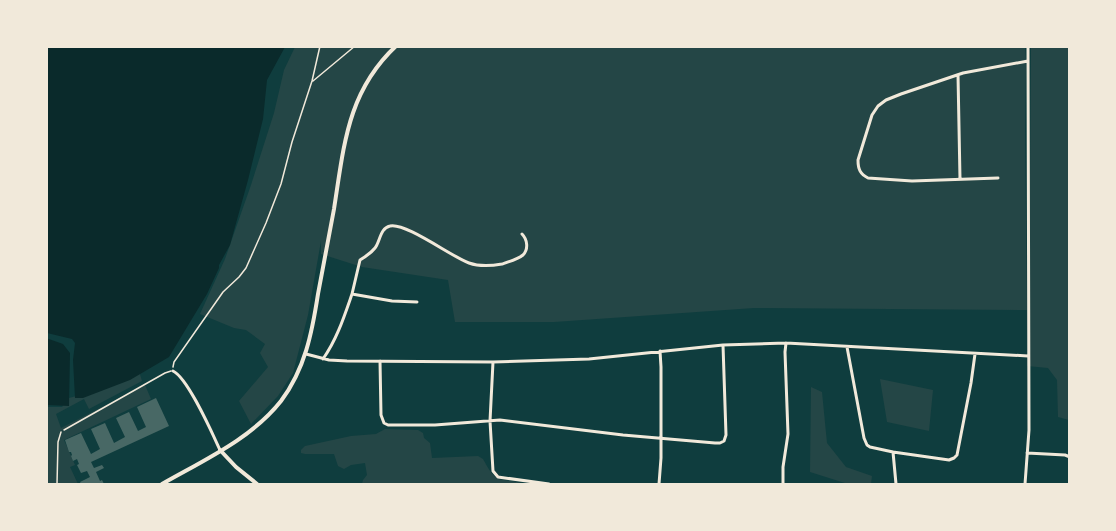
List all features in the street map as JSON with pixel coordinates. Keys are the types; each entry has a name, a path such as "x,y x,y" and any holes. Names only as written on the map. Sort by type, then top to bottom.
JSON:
{"street":[{"path":"162,484 238,440 254,428 291,387 306,354 315,315 348,127 367,81 396,46"},
{"path":"1025,484 1029,430 1028,46"},
{"path":"998,178 912,181 868,178 860,171 858,165 872,115 878,106 890,98 970,71 1028,61"},
{"path":"958,75 960,178"},
{"path":"323,359 342,324 360,260 373,250 384,229 395,226 407,230 458,258 471,264 481,265 506,263 522,256 525,253 526,243 525,236 522,234"},
{"path":"352,294 392,301 417,302"},
{"path":"306,354 323,359 347,361 493,362 589,359 723,345 786,342 1028,356"},
{"path":"783,484 788,434 786,342"},
{"path":"380,361 381,415 384,423 388,425 435,426 490,421 516,422 715,444 724,441 726,435 723,345"},
{"path":"847,346 865,441 870,447 949,460 957,455 975,354"},
{"path":"659,484 662,367 660,351"},
{"path":"493,362 490,421 492,468 498,477 549,484"},
{"path":"173,371 178,374 192,396 220,450 257,484"},
{"path":"893,452 896,484"},
{"path":"1027,453 1070,457"}],"lane":[{"path":"64,430 165,373 173,371"}],"path":[{"path":"173,371 174,362 201,323 223,292 246,268 281,184 312,81 320,46"},
{"path":"312,81 355,46"},
{"path":"57,484 58,438 64,430"}],"shaded area":[{"path":"47,46 285,47 267,80 263,119 230,245 207,294 169,357 130,380 83,398 75,398 73,360 75,343 72,339 47,333"},
{"path":"295,47 1025,47 1027,310 754,308 554,322 455,322 448,280 362,267 321,254 321,241 308,315 293,373 278,396 251,424 239,401 268,367 260,353 265,344 246,330 234,328 200,314 225,259 274,113 284,70"},
{"path":"1031,47 1069,47 1069,420 1058,417 1057,380 1048,368 1027,366"},
{"path":"46,338 63,344 70,353 69,406 47,405"},
{"path":"139,371 142,381 89,409 84,399 56,414 61,428 145,385 151,399 64,440 75,465 70,467 78,484 47,484 47,407 62,407 69,398"},
{"path":"880,379 933,390 929,431 887,422"},
{"path":"811,387 822,392 827,443 846,467 872,476 871,484 848,484 810,472"},
{"path":"385,429 418,430 430,443 432,458 478,456 499,479 523,484 362,484 367,475 365,463 351,465 344,469 338,466 334,454 301,453 305,446 351,436 376,434"}],"building":[{"path":"156,398 169,426 91,462 94,468 102,465 104,468 96,472 104,484 81,484 80,482 90,477 87,471 81,473 77,459 73,461 65,440 81,433 91,454 100,449 91,429 105,423 114,443 125,437 116,418 129,412 138,431 146,427 137,407"}]}
